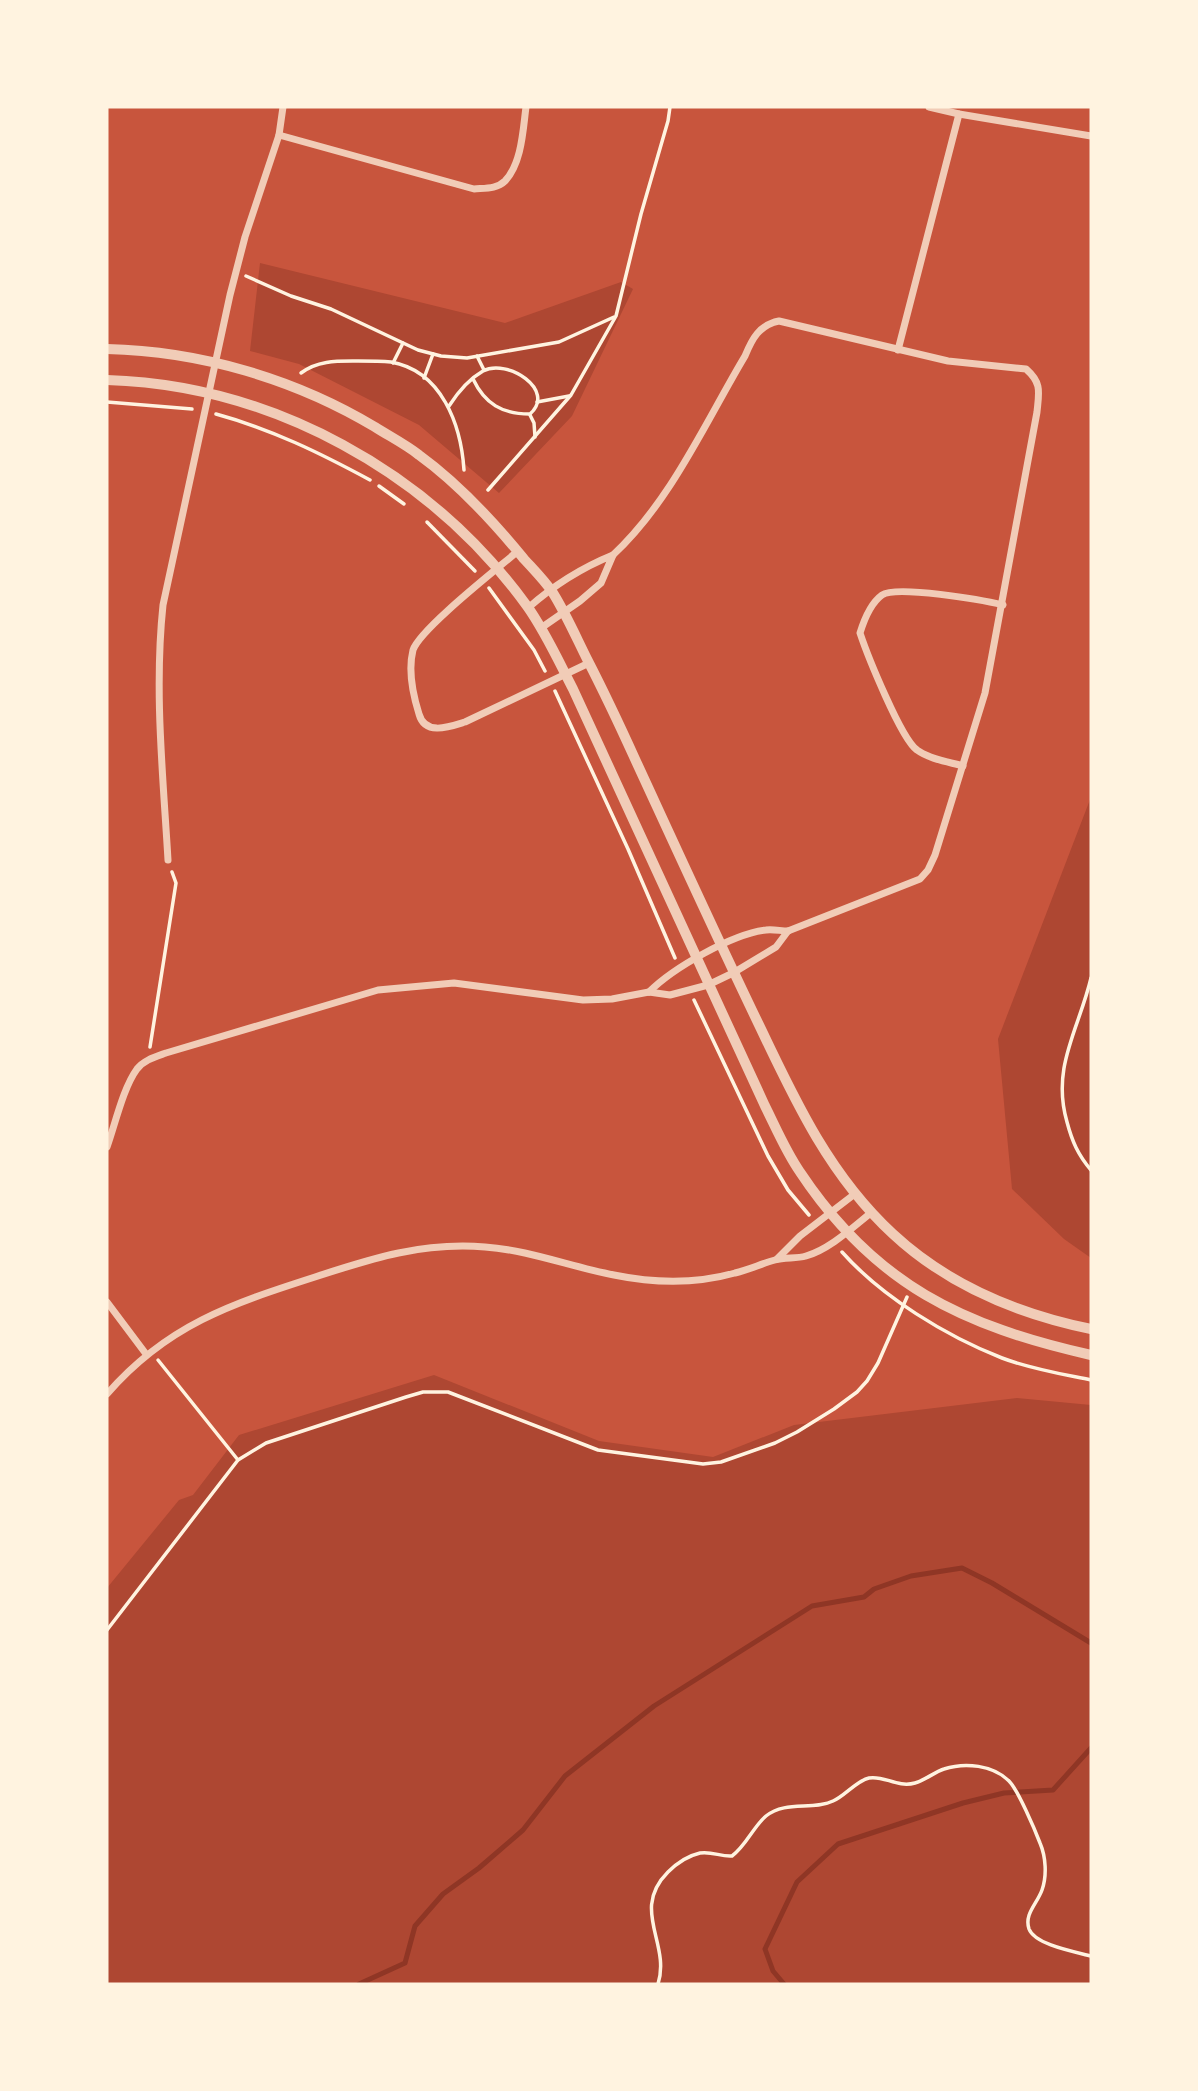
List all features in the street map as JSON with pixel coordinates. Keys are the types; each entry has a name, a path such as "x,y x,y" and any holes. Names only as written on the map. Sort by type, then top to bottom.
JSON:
{"street":[{"path":"167,860 159,710 159,641 168,574 236,271 279,135 283,107"},
{"path":"279,135 474,189 491,188 505,181 512,169 519,152 526,107"},
{"path":"929,107 1091,136"},
{"path":"898,350 959,114"},
{"path":"528,608 550,589 588,565 613,555 634,535 702,430 752,339 768,323 779,321 948,361 1026,369 1036,378 1039,390 1037,412 985,693 928,870 920,879 788,931 768,929 741,936 662,979 649,992"},
{"path":"107,349 174,354 274,380 312,394 343,408 406,446 453,482 501,530 550,589 564,612 733,972 809,1127 827,1157 872,1212 914,1251 983,1295 1023,1312 1091,1329"},
{"path":"107,380 166,384 209,393 277,413 355,451 390,473 458,527 497,570 541,628 565,673 783,1142 799,1171 831,1213 847,1232 894,1275 947,1308 989,1327 1091,1355"},
{"path":"518,551 425,632 414,649 411,669 413,694 420,718 428,727 444,729 589,663"},
{"path":"541,628 601,583 613,555"},
{"path":"963,766 917,750 907,740 860,633 872,606 880,596 889,591 1003,605"},
{"path":"107,1147 130,1082 138,1068 148,1060 378,990 454,984 583,1000 612,999 649,992 670,996 708,985 733,972 776,947 788,931"},
{"path":"776,1259 800,1236 856,1194"},
{"path":"107,1394 148,1352 189,1326 238,1302 385,1254 439,1246 488,1247 618,1276 665,1280 710,1278 732,1274 776,1259 806,1256 847,1232 872,1212"},
{"path":"107,1302 148,1352"}],"path":[{"path":"488,490 571,395 616,316 670,107"},
{"path":"236,271 433,354 477,356 559,342 616,316"},
{"path":"393,363 403,343"},
{"path":"424,378 433,354"},
{"path":"477,356 485,370"},
{"path":"301,373 320,363 393,363 424,378 449,406 458,429 464,470"},
{"path":"449,406 458,392 473,379 485,370 498,369 516,372 527,379 535,389 536,409 530,414 503,411 489,404 478,391 473,379"},
{"path":"537,402 571,395"},
{"path":"107,402 205,411 250,423 314,450 375,483 413,511"},
{"path":"530,414 535,437"},
{"path":"422,518 484,581 534,650 628,849 680,969"},
{"path":"148,1060 176,883 167,860"},
{"path":"1091,978 1063,1064 1061,1089 1072,1140 1079,1157 1091,1170"},
{"path":"690,991 768,1156 788,1190 807,1212"},
{"path":"840,1251 873,1283 969,1343 1005,1359 1091,1380"},
{"path":"107,1630 238,1460 266,1443 423,1392 448,1392 598,1450 703,1464 721,1462 775,1443 797,1432 857,1391 878,1363 903,1304"},
{"path":"148,1352 238,1460"},
{"path":"659,1984 662,1968 651,1920 651,1906 658,1882 678,1862 697,1853 732,1856 767,1815 792,1806 832,1802 864,1779 872,1777 893,1783 912,1784 941,1769 964,1766 993,1771 1012,1784 1041,1844 1045,1860 1044,1879 1029,1914 1029,1929 1040,1940 1091,1956"}],"shaded area":[{"path":"260,263 505,323 621,282 633,289 572,416 499,493 419,425 299,364 250,351"},
{"path":"1091,797 1091,1258 1064,1239 1012,1189 998,1039"},
{"path":"434,1375 599,1441 713,1457 794,1425 1017,1398 1091,1405 1091,1984 107,1984 107,1588 179,1500 193,1495 239,1435"}],"waterway":[{"path":"359,1984 405,1963 415,1926 443,1894 479,1868 523,1830 565,1776 654,1706 812,1606 864,1597 874,1589 911,1576 962,1568 992,1583 1091,1643"},
{"path":"784,1984 773,1971 765,1949 797,1882 838,1844 963,1803 1004,1793 1053,1790 1091,1748"}]}
